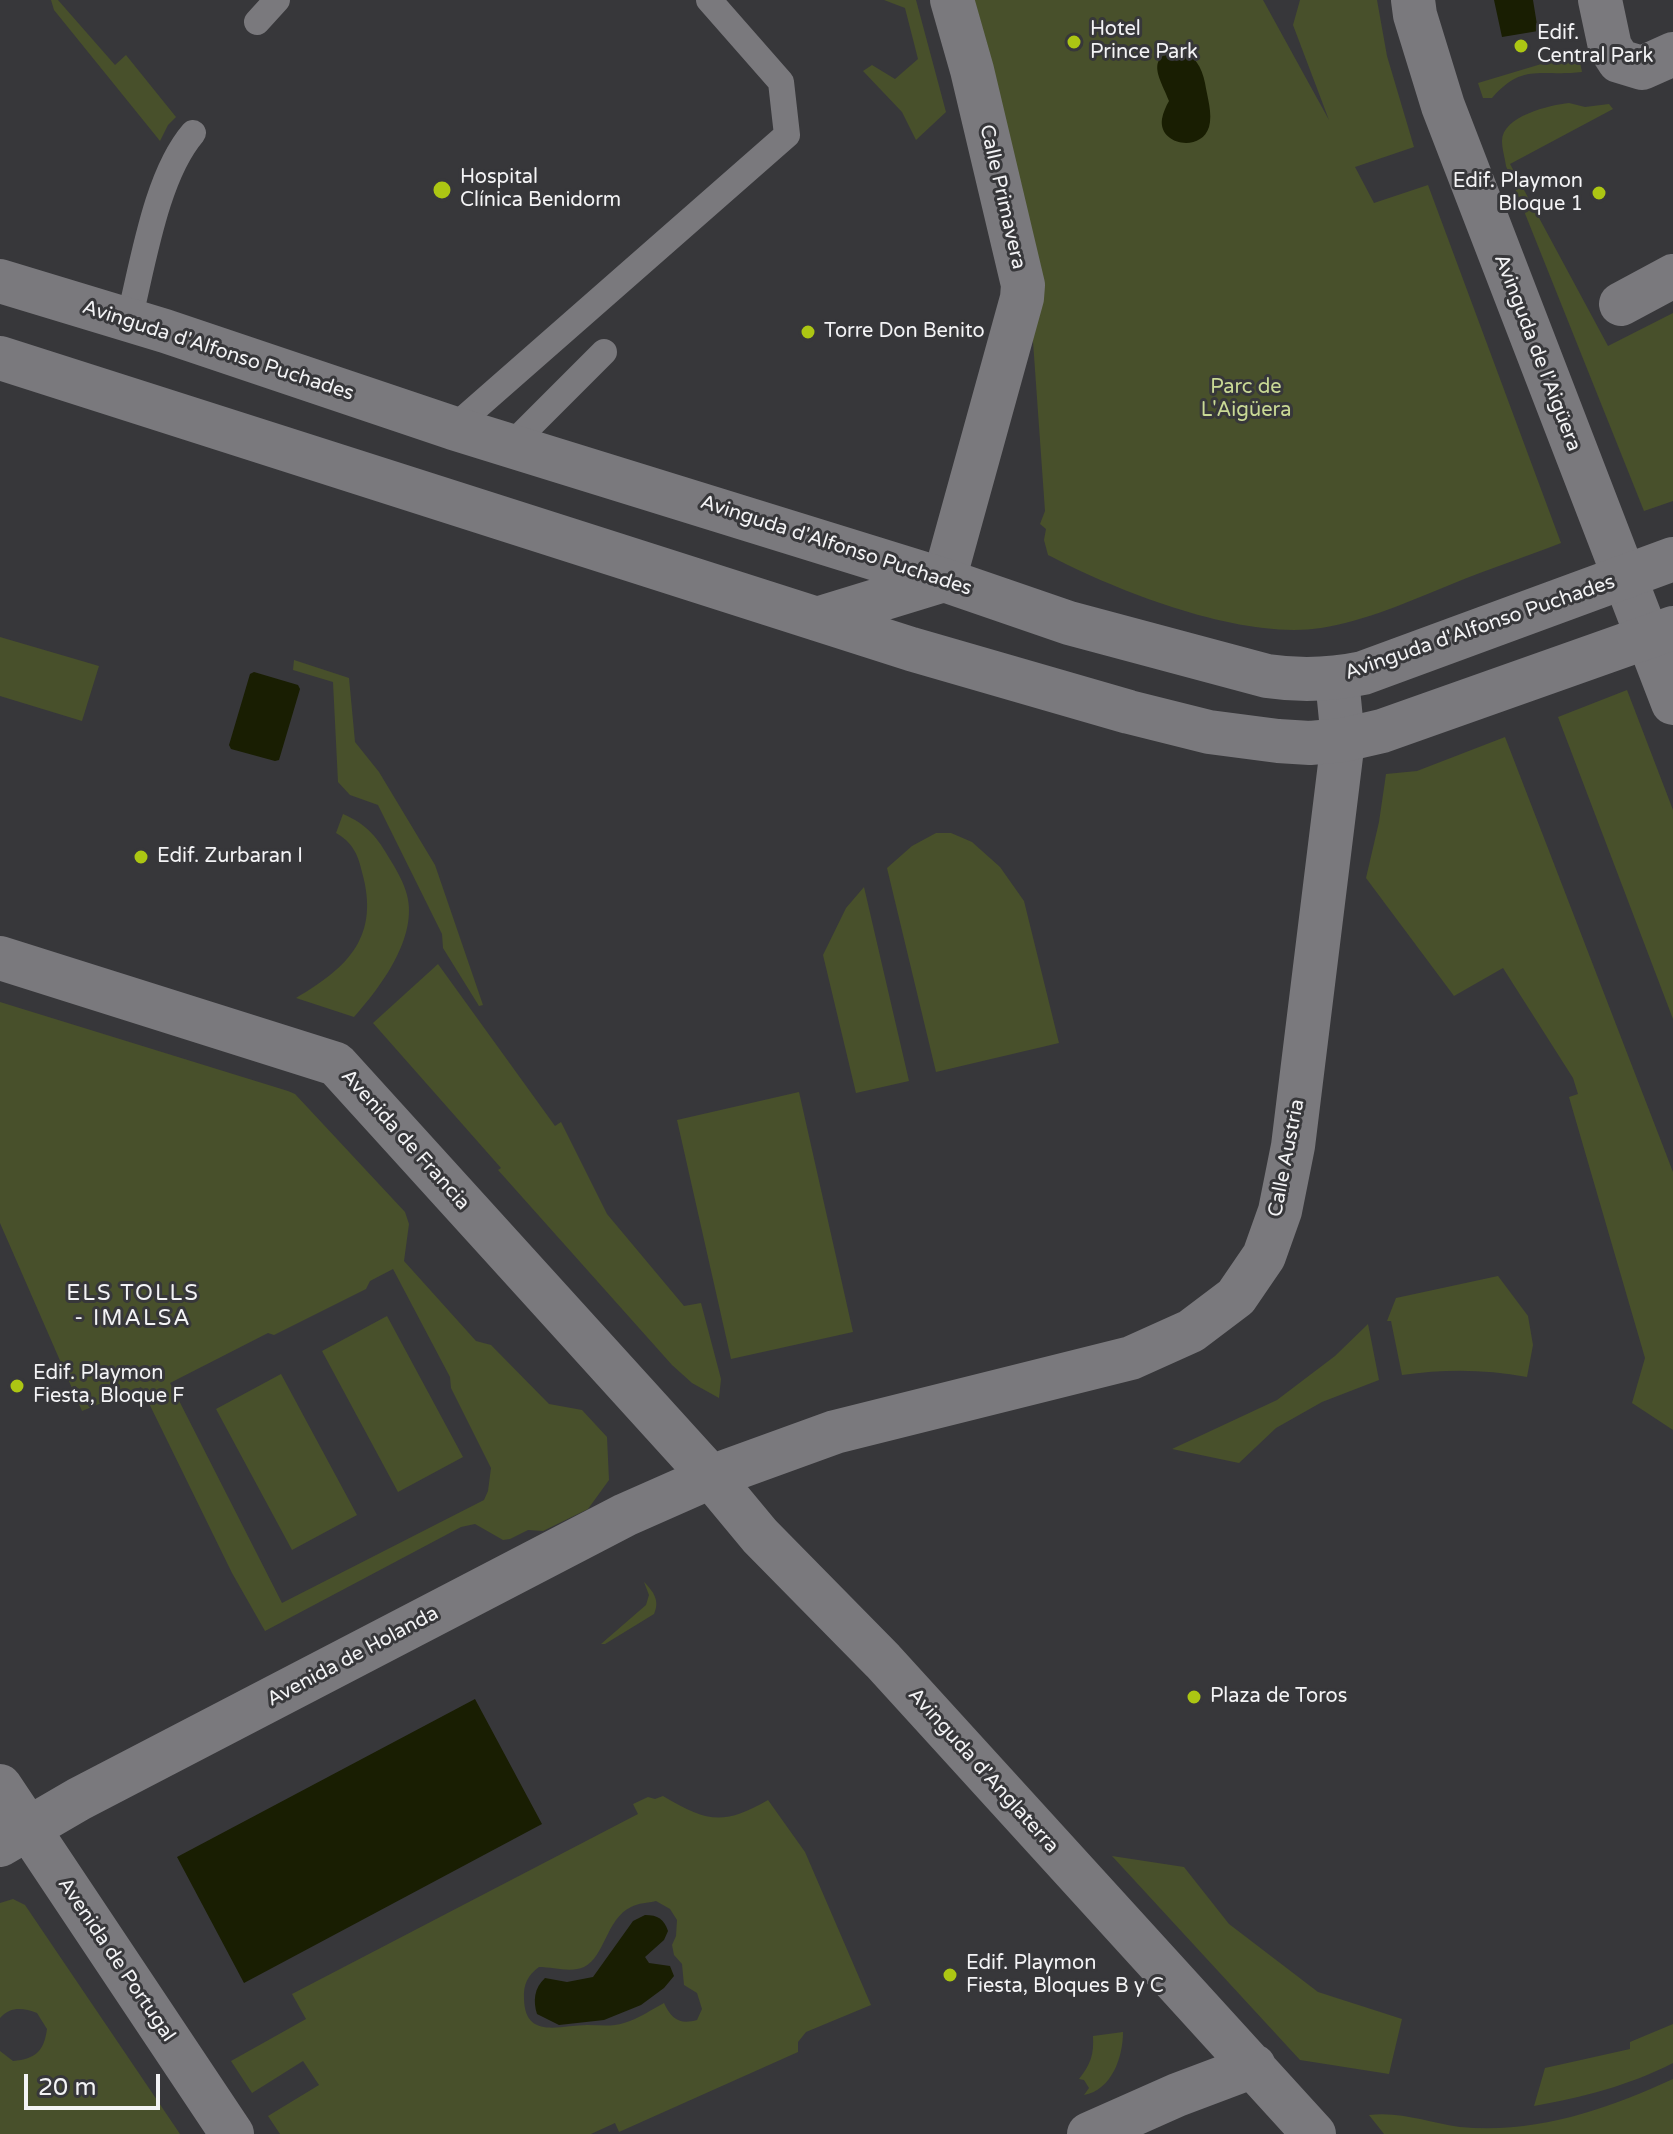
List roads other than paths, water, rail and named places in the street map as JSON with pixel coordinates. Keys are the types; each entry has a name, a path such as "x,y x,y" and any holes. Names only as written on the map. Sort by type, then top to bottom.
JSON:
{"street":[{"name":"Calle Primavera","path":"944,580 1023,285 972,70 952,0"},
{"name":"Avinguda de l'Aigüera","path":"1413,0 1443,106 1673,703"},
{"path":"1600,0 1610,47 1619,61 1657,61"},
{"path":"1621,304 1673,276"},
{"name":"Avinguda d'Alfonso Puchades","path":"0,281 129,320 453,428 944,580 1069,623 1267,676 1300,680 1350,676 1673,559"},
{"path":"0,358 996,674 1209,732 1310,743 1363,735 1673,628"},
{"path":"820,618 944,580"},
{"name":"Calle Austria","path":"711,1477 835,1432 1131,1358 1191,1331 1236,1297 1264,1256 1280,1211 1293,1146 1363,735 1350,676"},
{"name":"Avenida de Francia","path":"0,958 336,1064 711,1477"},
{"name":"Avenida de Holanda","path":"14,1836 625,1515 711,1477"},
{"name":"Avinguda d'Anglaterra","path":"711,1477 760,1536 883,1661 1314,2134"},
{"name":"Avenida de Portugal","path":"0,1786 14,1836 232,2134"},
{"path":"1089,2134 1177,2095 1254,2066"}],"lane":[{"path":"257,22 277,0"},
{"path":"453,428 787,135 781,82 709,0"},
{"path":"129,320 155,215 179,150 193,133"},
{"path":"511,445 604,352"}],"place":[{"name":"Hotel Prince Park","path":"1074,42"},
{"name":"Edif. Central Park","path":"1521,46"},
{"name":"Hospital Clínica Benidorm","path":"442,190"},
{"name":"Edif. Playmon Bloque 1","path":"1599,193"},
{"name":"Torre Don Benito","path":"808,332"},
{"name":"Edif. Zurbaran I","path":"141,857"},
{"name":"Edif. Playmon Fiesta, Bloque F","path":"17,1386"},
{"name":"Plaza de Toros","path":"1194,1697"},
{"name":"Edif. Playmon Fiesta, Bloques B y C","path":"950,1975"}],"district":[{"name":"ELS TOLLS - IMALSA","path":"133,1306"}],"park label":[{"name":"Parc de L'Aigüera","path":"1246,400"}]}
